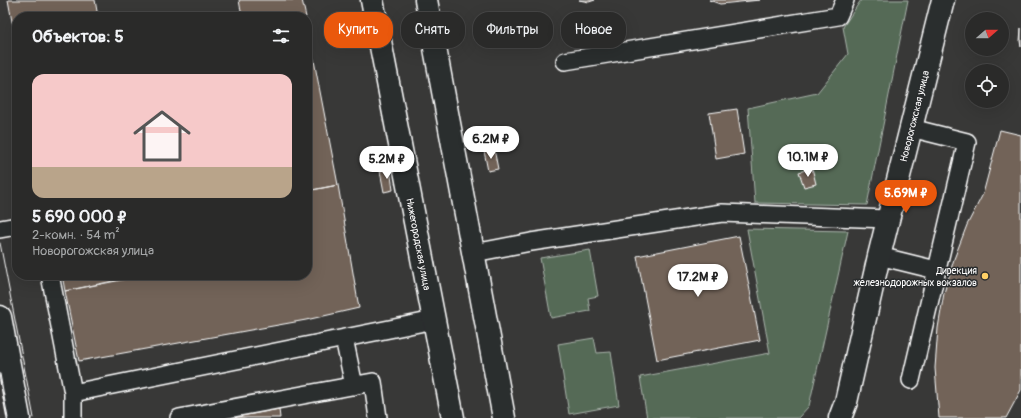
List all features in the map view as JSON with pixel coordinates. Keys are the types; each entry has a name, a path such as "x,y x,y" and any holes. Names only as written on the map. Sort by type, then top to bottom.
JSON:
{"main road":[{"name":"Нижегородская улица","path":"372,0 453,418"},
{"path":"426,0 504,417"},
{"name":"Новорогожская улица","path":"840,418 846,402 879,256 943,0"},
{"path":"0,317 19,418"},
{"path":"446,418 448,392"}],"lane":[{"path":"565,61 838,16 845,0"},
{"path":"911,128 967,142 911,380"},
{"path":"474,253 531,242 722,213 888,219"},
{"path":"0,229 12,227"},
{"path":"879,256 936,270"},
{"path":"51,280 73,393 72,418"},
{"path":"73,393 434,320"},
{"path":"344,338 354,386"},
{"path":"179,418 373,382 378,418"}],"green space":[{"path":"861,0 908,0 867,205 755,203 748,108 817,93 848,54 843,27"},
{"path":"747,229 848,231 809,406 798,418 647,418 640,377 770,353"},
{"path":"590,250 598,296 588,298 590,311 551,318 540,258"},
{"path":"594,338 597,353 611,352 619,405 569,414 558,344"}],"building":[{"path":"8,0 95,0 97,12 12,12 12,21"},
{"path":"239,0 302,0 305,12 241,12"},
{"path":"579,0 595,0 589,2"},
{"path":"709,0 760,0 720,4"},
{"path":"312,50 338,185 312,190"},
{"path":"737,109 744,154 716,159 709,113"},
{"name":"Дирекция железнодорожных вокзалов","path":"1000,130 1021,135 1021,390 1006,418 939,418 935,368 938,328 944,293 954,259 967,225 983,194"},
{"path":"494,149 498,169 488,171 484,151"},
{"path":"812,168 816,184 804,187 799,172"},
{"path":"390,169 393,190 384,192 380,171"},
{"path":"338,185 359,308 306,320 79,361 65,291 121,280 312,280 312,190"},
{"path":"739,236 760,340 657,360 637,256"},
{"path":"63,280 118,280 65,291"},
{"path":"279,409 280,418 230,418"}],"tram line":[{"path":"0,243 34,418"},
{"path":"0,374 8,418"}],"place":[{"name":"Дирекция железнодорожных вокзалов","path":"985,276"}]}
